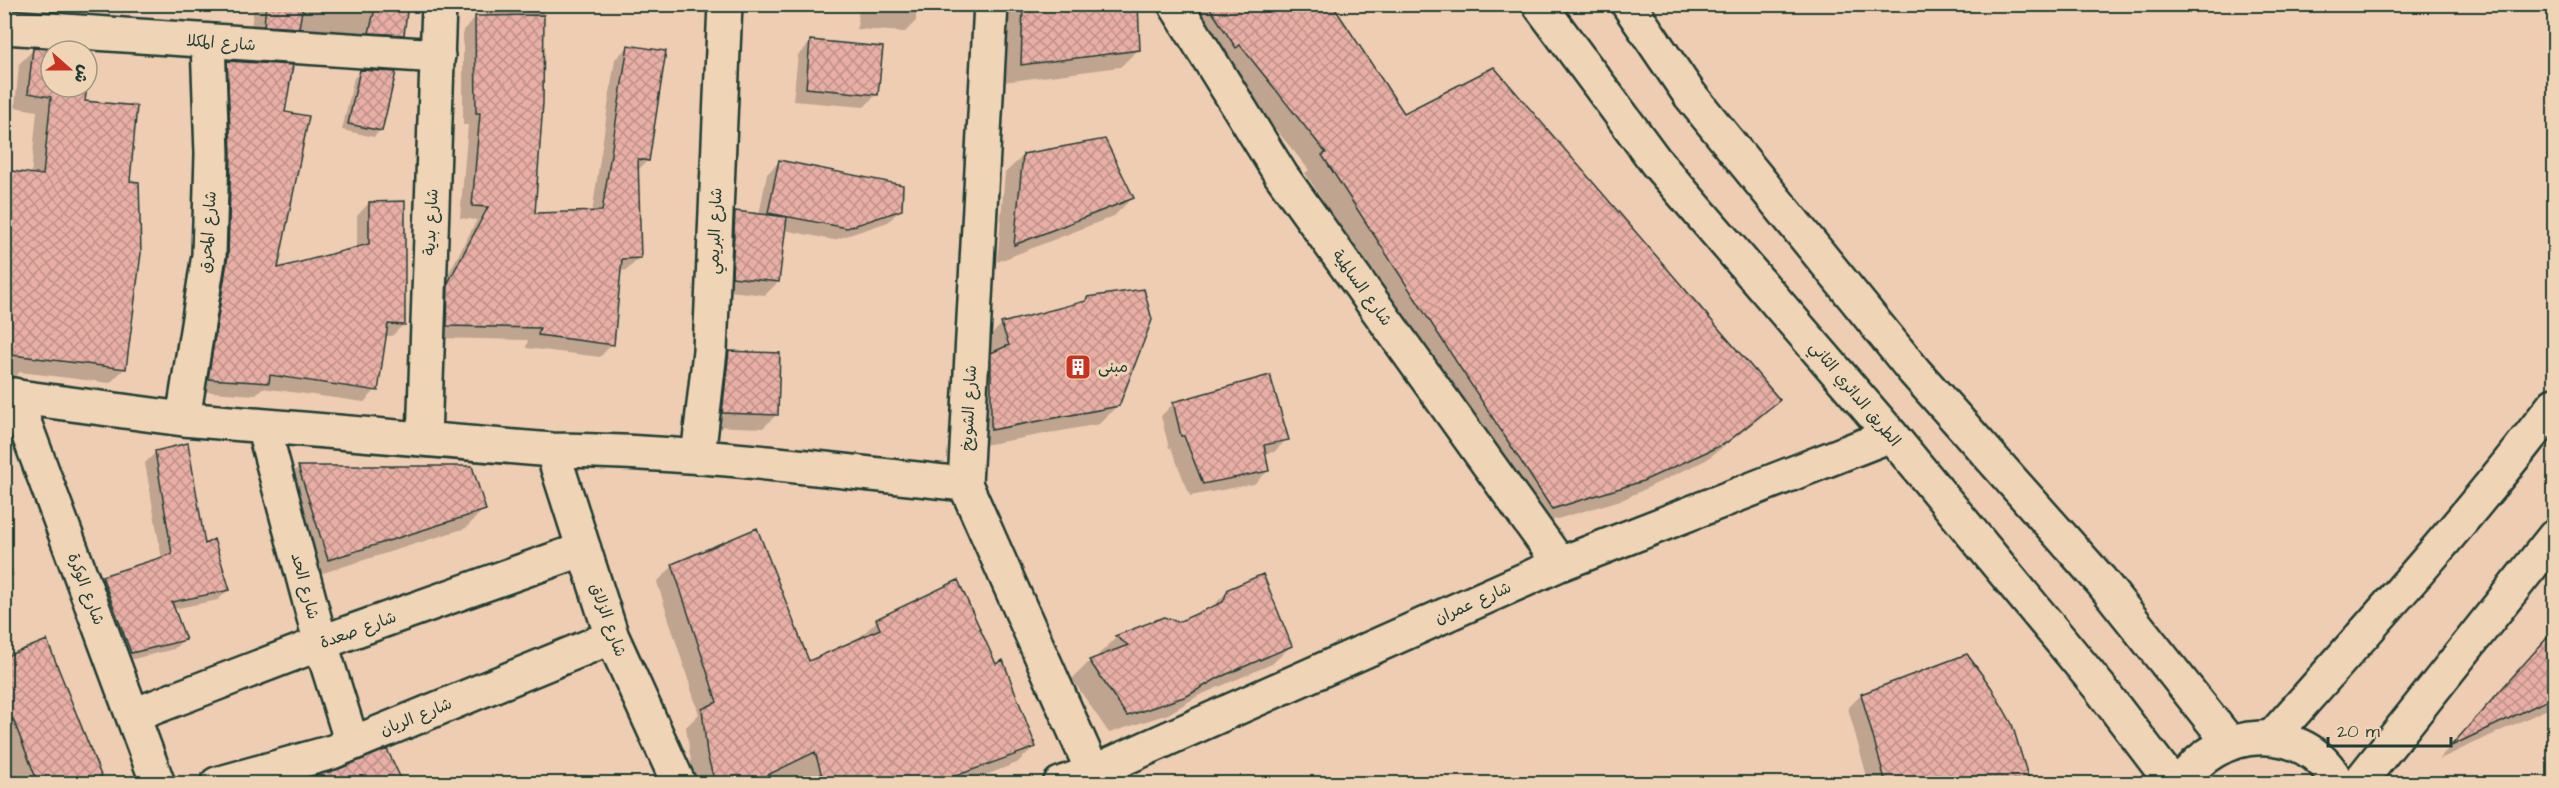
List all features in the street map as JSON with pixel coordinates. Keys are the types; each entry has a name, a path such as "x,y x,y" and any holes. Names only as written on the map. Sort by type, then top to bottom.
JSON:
{"street":[{"name":"شارع بدية","path":"424,439 426,325 439,4"},
{"name":"شارع البريمي","path":"698,457 710,351 725,4"},
{"name":"شارع الشويخ","path":"991,4 965,484 1095,778"},
{"name":"شارع السالمية","path":"1175,4 1281,176 1560,564"},
{"name":"الطريق الدائري الثاني","path":"1539,4 1656,162 1891,435 2100,688 2173,783"},
{"path":"1628,4 1690,95 1899,352 2100,581 2229,742"},
{"name":"شارع المكلا","path":"4,27 438,56"},
{"name":"شارع المحرق","path":"183,419 209,255 212,154 208,42"},
{"path":"9,395 183,419 552,450 613,450 698,457 965,484"},
{"name":"شارع الوكرة","path":"9,395 134,715 158,783"},
{"path":"2272,737 2397,596 2523,446 2554,405"},
{"name":"شارع الحد","path":"263,426 321,644 352,743"},
{"name":"شارع عمران","path":"1060,783 1095,778 1560,564 1891,435"},
{"name":"شارع الزلاق","path":"552,450 612,637 680,783"},
{"path":"2358,783 2554,537"},
{"name":"شارع صعدة","path":"134,715 321,644 584,549"},
{"name":"شارع الريان","path":"217,783 332,752 612,637"},
{"path":"2181,783 2198,760 2229,742 2243,738 2272,737 2296,744 2318,758 2338,783"}],"building":[{"path":"266,4 303,4 299,28 264,26"},
{"path":"376,4 408,4 404,35 369,33"},
{"path":"1023,4 1138,4 1140,50 1021,65"},
{"path":"1207,4 1332,4 1404,113 1494,67 1780,400 1726,443 1643,481 1552,509 1322,155 1326,153 1240,45 1236,48"},
{"path":"544,15 543,103 535,213 602,211 628,45 666,51 649,161 638,159 641,258 622,259 614,345 538,335 540,328 447,326 448,283 488,207 472,206 480,113 476,113 475,16"},
{"path":"810,40 883,47 878,95 806,88"},
{"path":"33,48 39,48 39,95 28,93"},
{"path":"227,61 293,65 285,112 309,116 278,268 369,244 369,202 405,201 405,325 388,324 378,391 270,375 269,383 208,379 228,256 231,153"},
{"path":"360,70 396,72 382,131 348,124"},
{"path":"51,99 85,99 85,101 137,106 130,181 139,182 141,253 126,369 4,354 4,170 43,175"},
{"path":"1105,139 1134,198 1014,245 1023,154"},
{"path":"779,160 903,185 902,210 847,228 768,213"},
{"path":"735,211 787,217 779,282 732,277"},
{"name":"مبنى","path":"1144,289 1152,320 1119,406 991,430 991,353 1009,345 1001,323 1086,301 1087,297"},
{"path":"729,351 780,353 778,415 722,413"},
{"path":"1270,375 1289,440 1264,445 1269,471 1203,484 1184,436 1181,436 1173,402"},
{"path":"188,443 205,544 214,539 230,590 172,602 186,640 131,653 102,576 172,554 155,451"},
{"path":"298,466 472,466 486,510 328,560"},
{"path":"757,528 809,661 880,629 876,619 958,580 996,664 1003,660 1036,747 936,783 824,783 815,752 751,783 715,783 707,754 702,709 717,702 672,564"},
{"path":"1263,574 1292,646 1218,678 1187,696 1127,716 1089,660 1128,645 1115,636 1164,617 1178,622 1223,602 1228,589"},
{"path":"2554,630 2554,697 2451,746"},
{"path":"47,640 104,783 38,783 13,719 4,722 4,657"},
{"path":"1967,654 1991,687 2012,724 2030,783 1886,783 1861,694"},
{"path":"387,749 403,783 289,783 339,769"}],"place":[{"name":"مبنى","path":"1078,367"}]}
